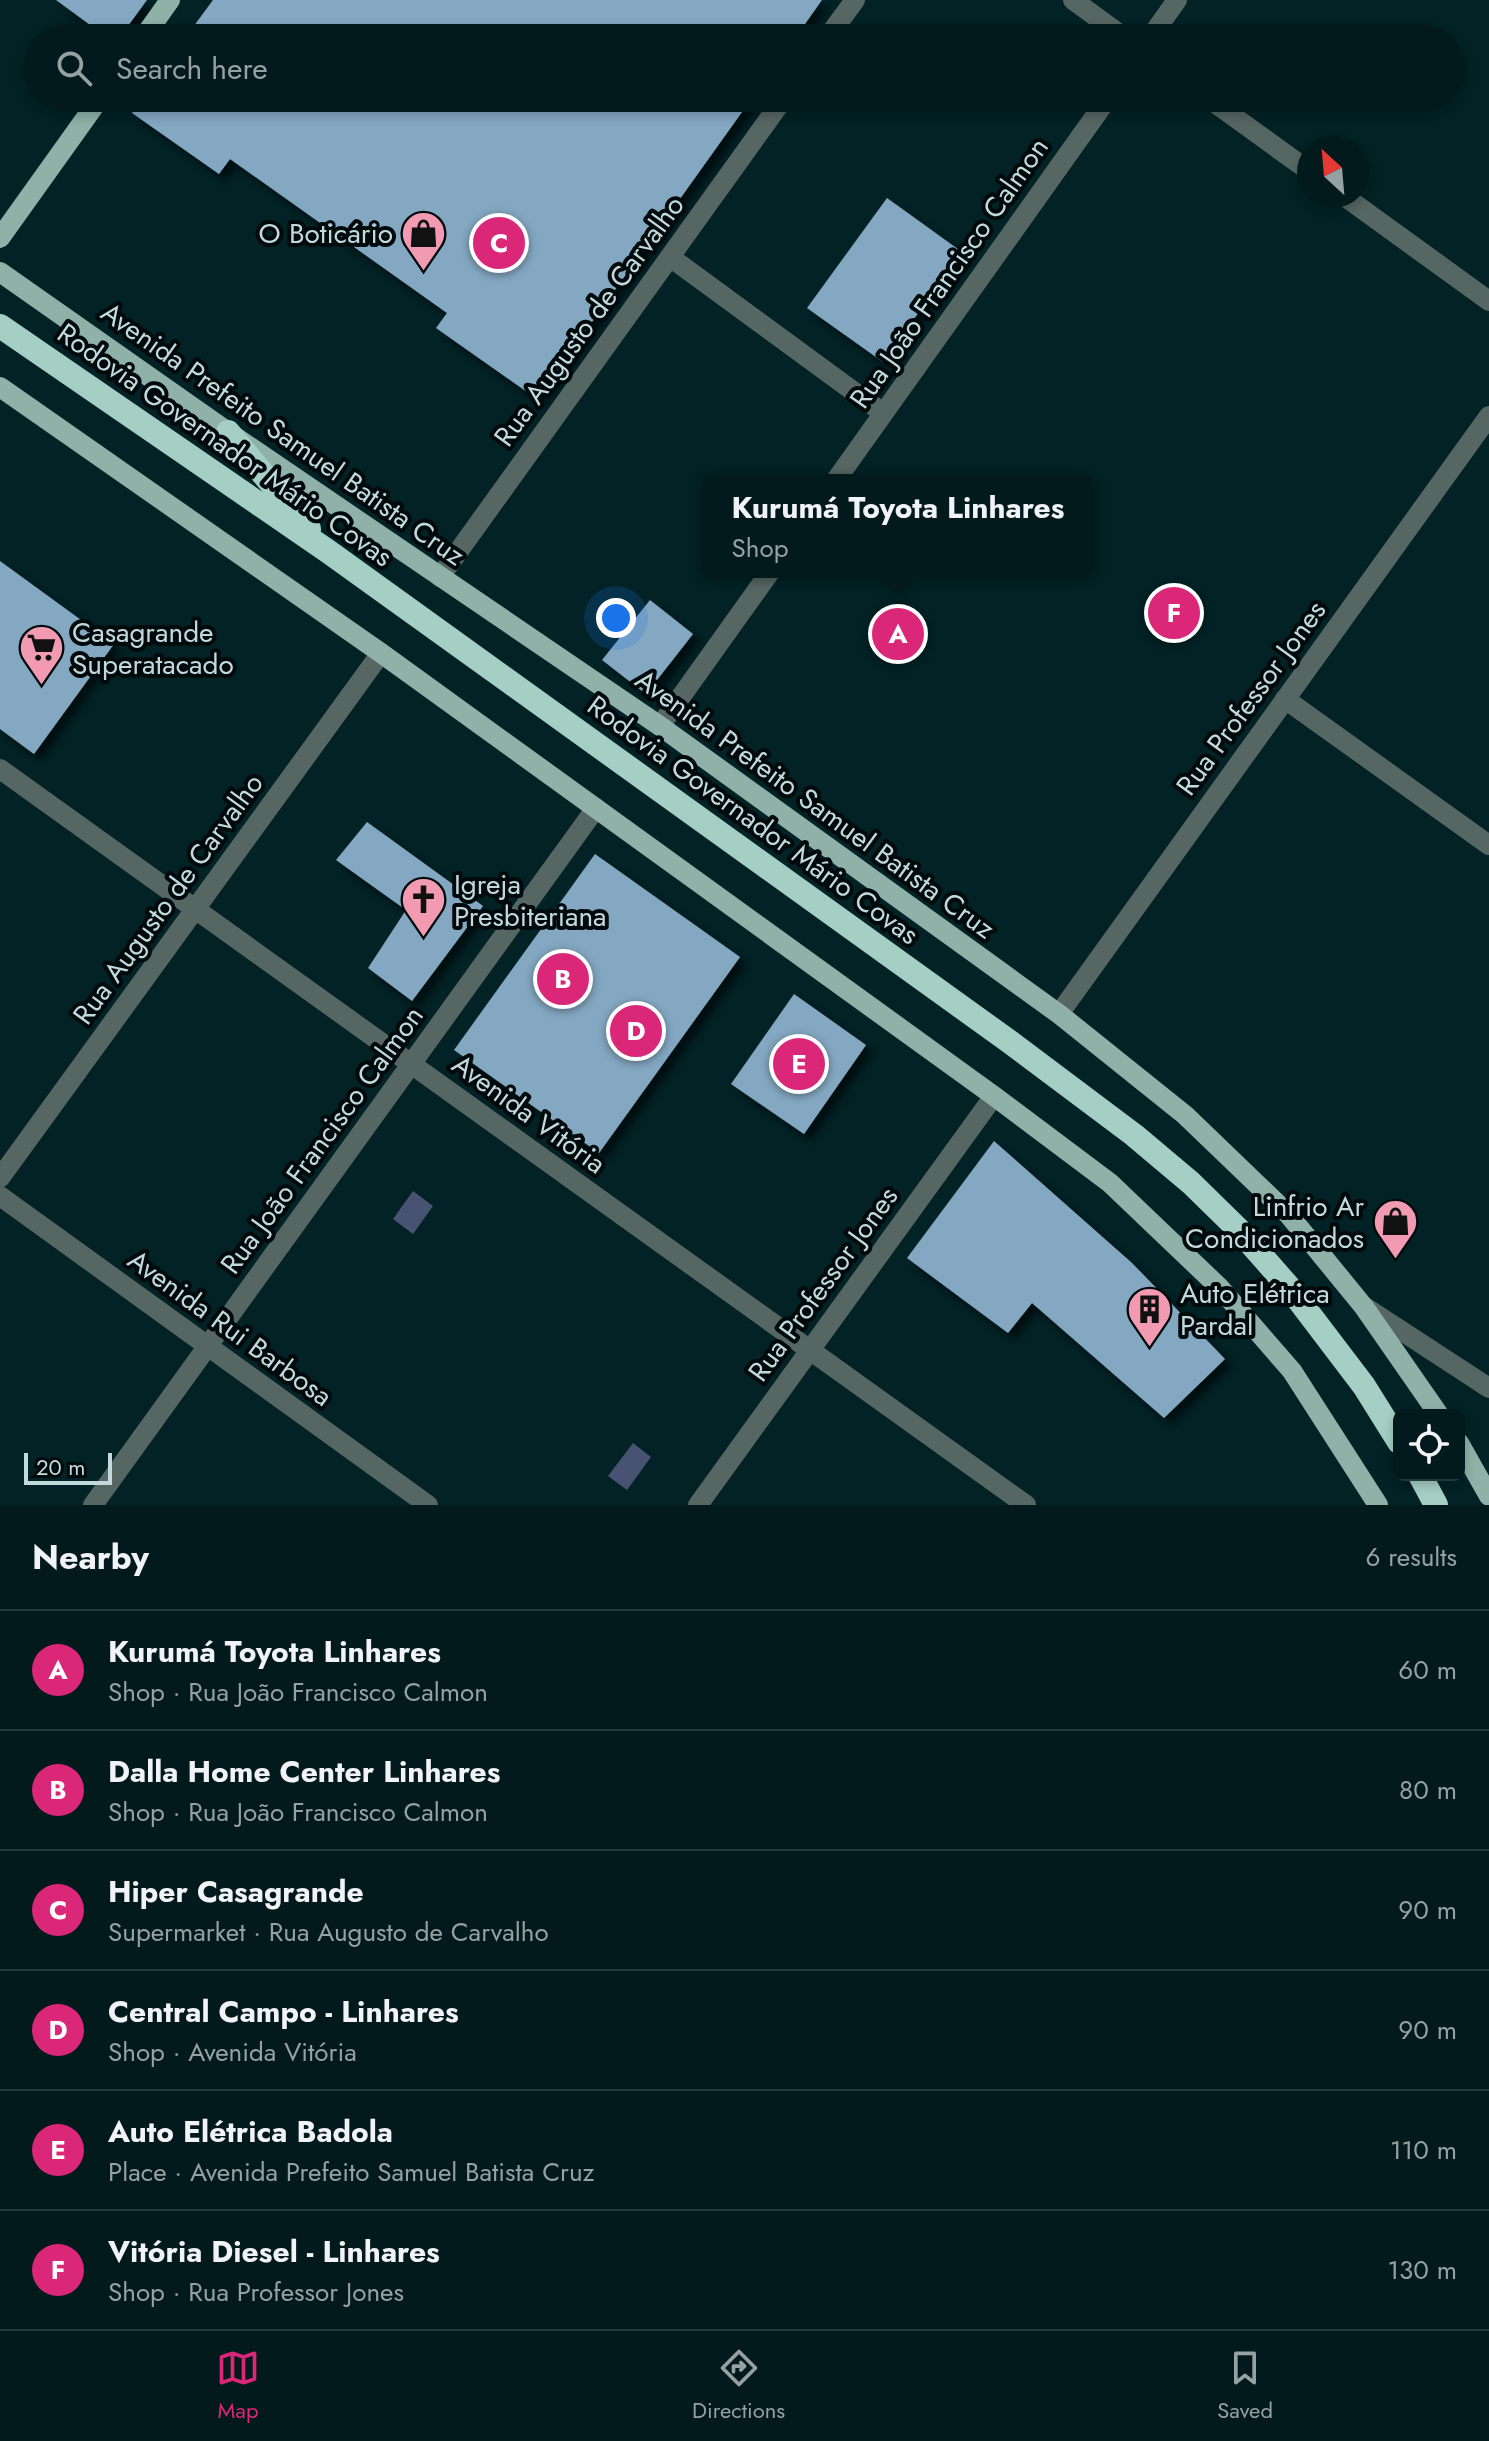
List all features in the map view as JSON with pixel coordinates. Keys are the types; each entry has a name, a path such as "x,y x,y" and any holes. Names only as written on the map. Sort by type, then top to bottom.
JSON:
{"highway":[{"name":"Rodovia Governador Mário Covas","path":"0,326 329,552 1010,1042 1134,1135 1191,1183 1238,1229 1288,1286 1364,1386 1393,1432"},
{"path":"228,432 329,552"},
{"path":"1423,1481 1436,1505"}],"main road":[{"path":"153,24 170,0"},
{"path":"0,238 90,112"},
{"name":"Avenida Prefeito Samuel Batista Cruz","path":"0,272 228,432 660,726 1059,1014 1185,1115 1288,1214 1364,1307 1435,1409"},
{"path":"0,387 381,653 1110,1183 1220,1288 1292,1371 1378,1505"},
{"path":"1465,1454 1489,1496"}],"street":[{"path":"837,24 855,0"},
{"path":"1073,0 1106,24"},
{"path":"1160,24 1177,0"},
{"name":"Rua Augusto de Carvalho","path":"440,577 774,112"},
{"name":"Rua João Francisco Calmon","path":"840,474 1098,112"},
{"path":"1227,112 1297,162"},
{"path":"1361,208 1489,301"},
{"path":"670,257 883,413"},
{"name":"Rua Professor Jones","path":"1059,1014 1489,416"},
{"path":"660,726 766,578"},
{"name":"Rua Augusto de Carvalho","path":"0,1178 381,653"},
{"path":"1285,699 1489,845"},
{"name":"Avenida Vitória","path":"0,769 1026,1505"},
{"name":"Rua João Francisco Calmon","path":"93,1505 596,808"},
{"name":"Rua Professor Jones","path":"698,1505 994,1096"},
{"name":"Avenida Rui Barbosa","path":"0,1196 428,1505"},
{"path":"1364,1307 1489,1387"}],"water":[{"path":"413,1191 433,1206 413,1234 393,1219"},
{"path":"633,1443 651,1457 627,1490 608,1476"}],"building":[{"path":"56,0 147,0 129,24 89,24"},
{"path":"213,0 822,0 805,24 195,24"},
{"path":"742,112 537,399 436,328 447,313 230,159 219,174 132,113"},
{"path":"887,198 962,252 883,362 807,308"},
{"name":"Casagrande Superatacado","path":"0,561 114,644 34,754 0,729"},
{"path":"650,600 693,634 646,694 602,660"},
{"name":"Igreja Presbiteriana","path":"367,822 483,906 412,1001 368,968 406,910 336,860"},
{"path":"595,854 740,957 599,1153 454,1050"},
{"path":"794,994 866,1045 804,1134 731,1084"},
{"path":"994,1141 1132,1263 1225,1359 1164,1418 1032,1303 1008,1333 907,1258"}],"place":[{"name":"Hiper Casagrande","path":"499,243"},
{"name":"O Boticário","path":"424,272"},
{"name":"Vitória Diesel - Linhares","path":"1174,613"},
{"name":"Kurumá Toyota Linhares","path":"898,634"},
{"name":"Casagrande Superatacado","path":"41,687"},
{"name":"Igreja Presbiteriana","path":"423,939"},
{"name":"Dalla Home Center Linhares","path":"563,979"},
{"name":"Central Campo - Linhares","path":"636,1031"},
{"name":"Auto Elétrica Badola","path":"799,1064"},
{"name":"Linfrio Ar Condicionados","path":"1395,1261"},
{"name":"Auto Elétrica Pardal","path":"1149,1348"}]}
